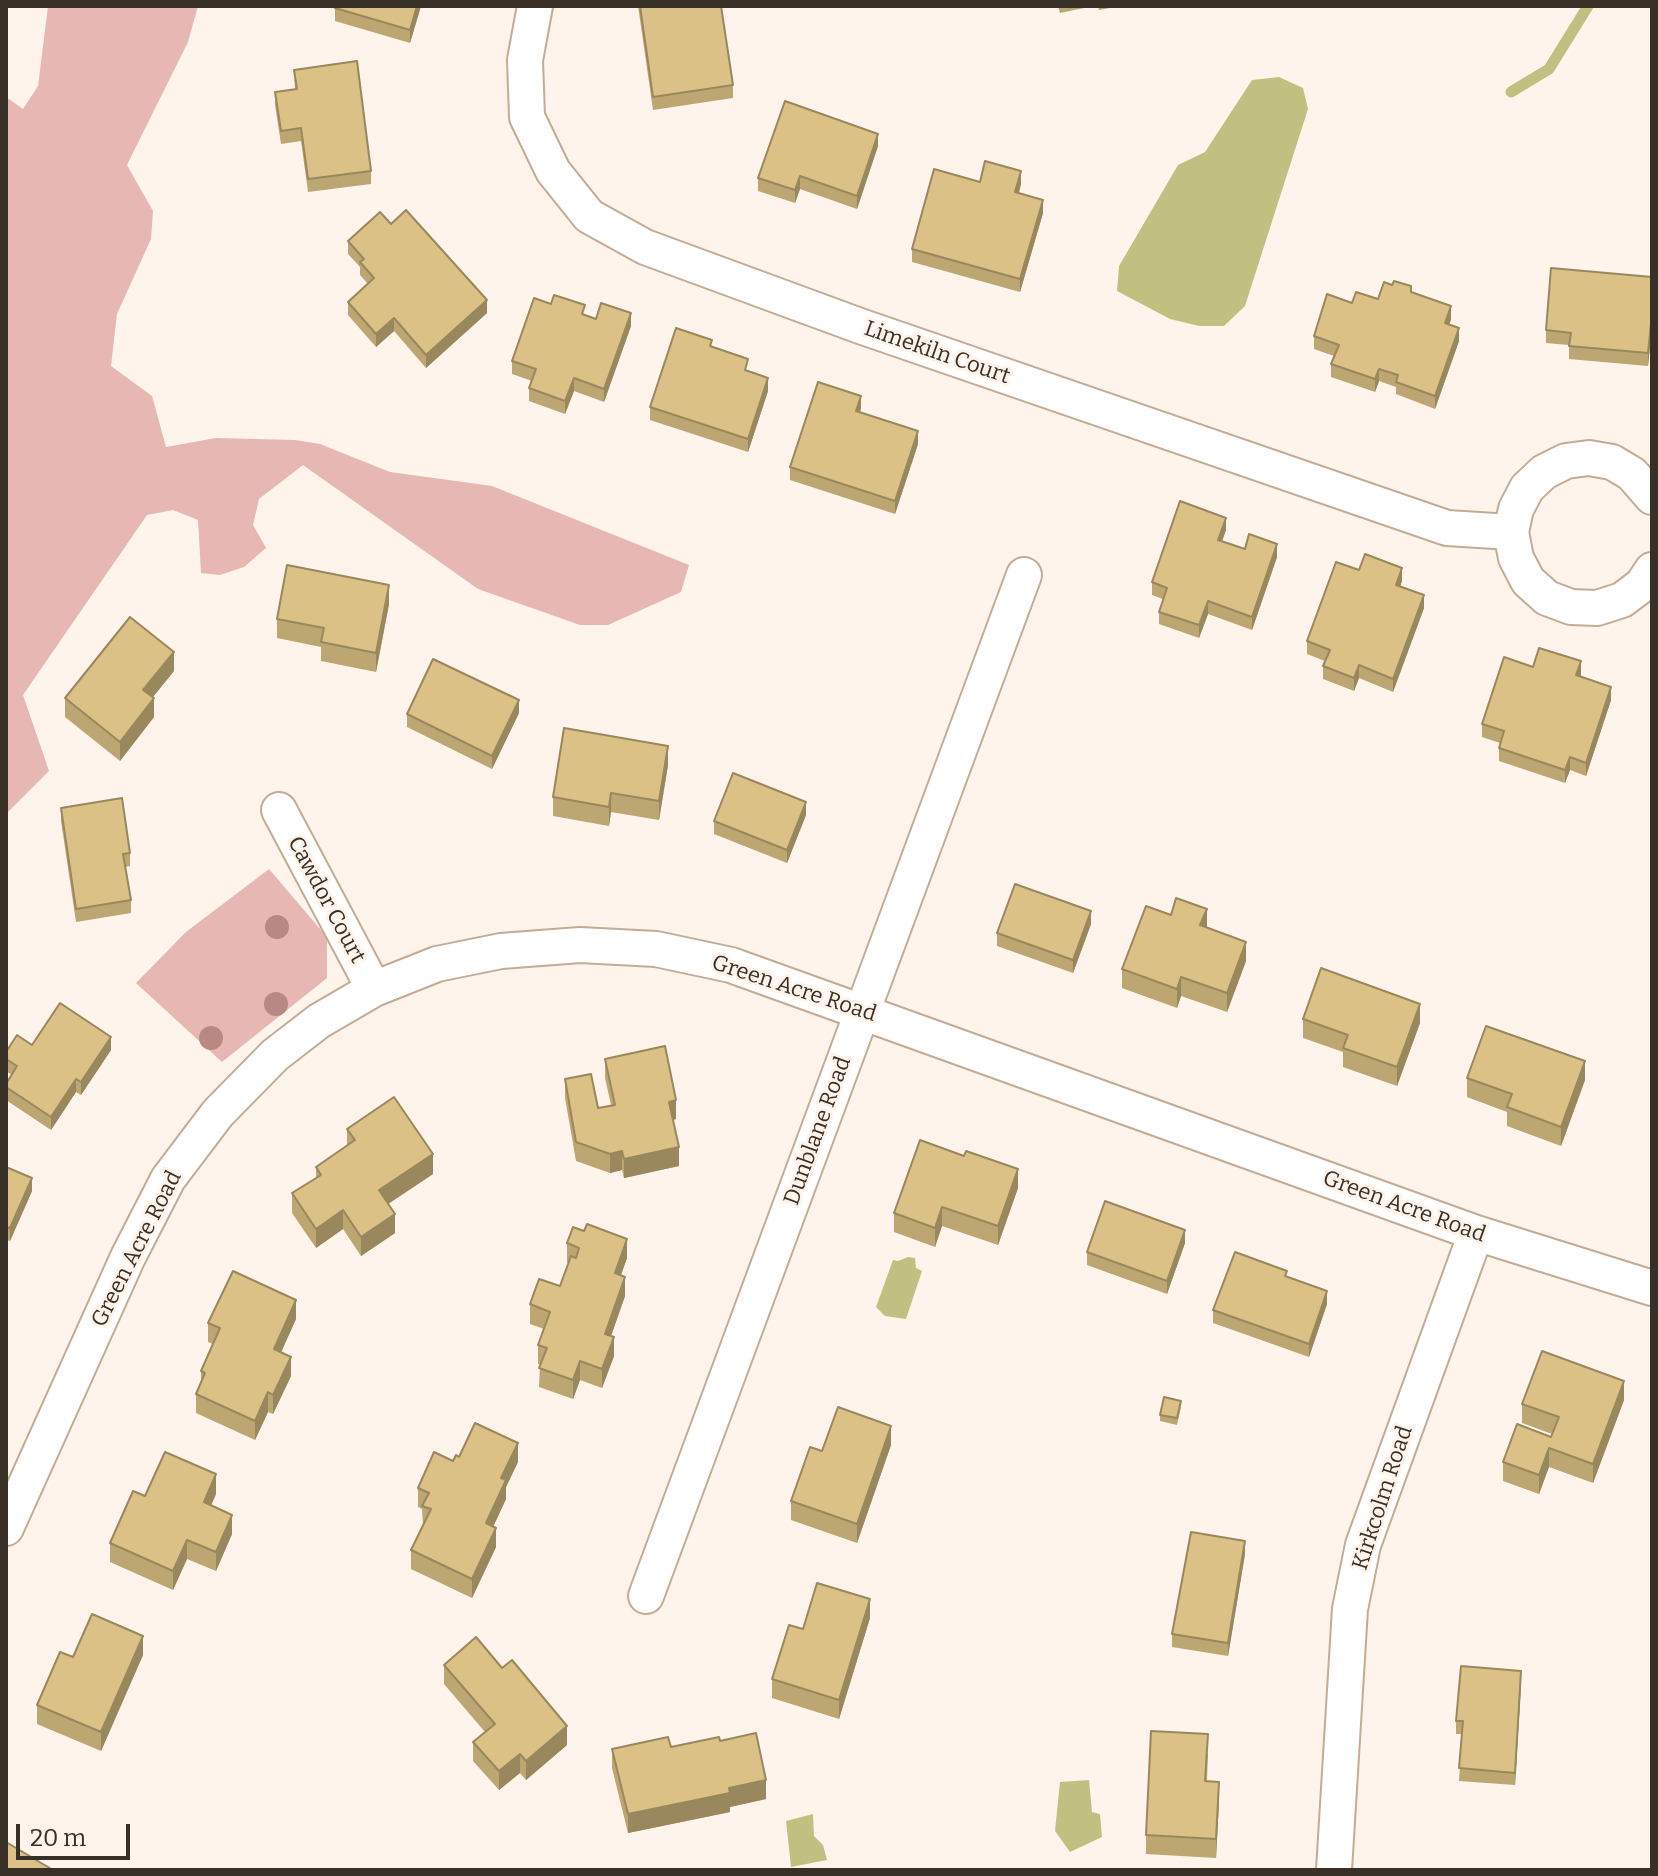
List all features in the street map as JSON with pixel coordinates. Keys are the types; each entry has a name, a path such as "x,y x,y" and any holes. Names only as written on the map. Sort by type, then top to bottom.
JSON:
{"street":[{"name":"Limekiln Court","path":"535,6 525,60 527,117 553,171 589,216 645,247 860,326 1447,528 1511,532"},
{"path":"1652,497 1632,474 1612,462 1589,458 1566,461 1544,472 1527,488 1516,509 1511,532 1516,558 1528,581 1547,598 1571,607 1597,608 1622,600 1642,585 1652,570"},
{"name":"Dunblane Road","path":"646,1596 1024,575"},
{"name":"Cawdor Court","path":"279,810 374,989"},
{"name":"Green Acre Road","path":"6,1528 128,1257 168,1179 218,1113 275,1055 319,1021 374,989 437,964 501,951 580,945 656,949 731,965 1476,1233 1652,1288"},
{"name":"Kirkcolm Road","path":"1334,1870 1350,1609 1363,1545 1476,1233"}],"shaded area":[{"path":"48,6 198,6 188,42 127,165 153,211 151,239 117,314 111,366 152,396 166,447 216,438 295,440 320,444 390,472 492,486 689,565 681,592 608,625 580,625 478,589 303,465 259,499 253,525 266,548 244,567 220,575 201,573 198,520 173,510 147,515 23,695 49,771 6,814 6,97 23,109 38,86"},
{"path":"1279,77 1303,88 1308,109 1245,306 1224,326 1199,326 1170,319 1117,291 1119,266 1178,165 1205,152 1252,80"},
{"path":"269,869 327,937 327,978 222,1062 136,983 186,932"},
{"path":"915,1258 916,1268 922,1271 906,1319 885,1316 876,1307 893,1260"},
{"path":"1089,1780 1092,1812 1100,1814 1102,1837 1070,1852 1055,1831 1060,1782"},
{"path":"813,1814 814,1836 823,1845 827,1860 791,1867 786,1821"}],"building":[{"path":"336,6 417,6 410,30"},
{"path":"640,6 721,6 733,85 653,97"},
{"path":"357,61 371,171 308,179 301,128 281,131 275,92 297,89 294,70"},
{"path":"785,101 878,134 857,196 800,176 795,190 758,178"},
{"path":"985,161 1021,171 1015,192 1043,200 1020,279 912,249 934,169 980,182"},
{"path":"406,210 487,300 426,355 394,318 376,334 348,302 374,278 360,262 364,259 348,241 380,212 391,224"},
{"path":"1551,268 1652,277 1648,353 1569,346 1571,333 1546,330"},
{"path":"1394,281 1411,286 1411,292 1451,306 1445,323 1459,328 1435,396 1396,382 1398,375 1379,369 1375,379 1331,364 1339,345 1314,336 1327,294 1352,303 1356,292 1378,299 1384,282 1392,285"},
{"path":"554,295 585,305 582,314 596,319 601,303 631,313 604,389 574,378 565,401 529,388 536,369 512,361 534,298 551,304"},
{"path":"676,328 712,340 710,346 748,359 745,370 768,378 748,439 650,407"},
{"path":"818,382 861,396 856,411 918,431 895,501 790,467"},
{"path":"1180,501 1226,518 1218,540 1245,549 1249,534 1277,544 1252,617 1208,601 1199,625 1159,612 1167,588 1152,582"},
{"path":"1365,554 1402,568 1396,585 1424,595 1393,679 1359,665 1354,678 1323,666 1330,650 1307,641 1336,562 1359,570"},
{"path":"287,565 389,585 376,653 321,642 324,628 277,619"},
{"path":"130,617 174,652 143,690 154,698 120,742 65,698"},
{"path":"1539,648 1581,661 1576,675 1611,687 1586,763 1570,757 1565,770 1499,748 1504,731 1482,724 1504,657 1533,667"},
{"path":"433,659 519,700 492,756 407,714"},
{"path":"564,728 668,746 659,801 611,793 609,807 553,797"},
{"path":"733,773 806,802 787,850 714,821"},
{"path":"122,798 130,853 123,854 131,900 76,909 61,808"},
{"path":"1015,884 1091,911 1073,960 997,933"},
{"path":"1176,898 1207,909 1200,925 1246,942 1227,993 1181,977 1177,989 1122,969 1146,906 1171,915"},
{"path":"1321,968 1420,1004 1397,1067 1343,1048 1348,1035 1303,1019"},
{"path":"60,1003 111,1037 81,1082 76,1079 51,1117 6,1087 17,1066 6,1059 6,1052 17,1035 32,1045"},
{"path":"1486,1026 1585,1061 1561,1127 1507,1107 1512,1094 1467,1078"},
{"path":"665,1046 676,1100 669,1102 679,1147 624,1159 622,1151 610,1154 576,1142 565,1079 591,1074 598,1108 615,1105 605,1059"},
{"path":"394,1097 433,1154 379,1190 395,1214 361,1237 343,1210 316,1229 292,1193 321,1175 316,1167 355,1140 347,1129"},
{"path":"920,1140 964,1156 966,1151 1018,1169 998,1226 942,1207 935,1228 894,1213"},
{"path":"6,1167 32,1178 10,1228 6,1227"},
{"path":"1105,1201 1185,1230 1167,1281 1087,1252"},
{"path":"587,1224 627,1239 615,1273 625,1277 605,1334 614,1337 602,1369 580,1361 573,1380 539,1368 547,1348 538,1345 550,1312 530,1304 539,1279 560,1286 571,1256 576,1258 579,1248 567,1243 573,1227 584,1231"},
{"path":"1235,1252 1287,1271 1285,1276 1327,1291 1309,1344 1213,1310"},
{"path":"233,1271 296,1300 274,1349 291,1357 273,1395 268,1392 255,1421 196,1394 205,1373 201,1371 220,1328 208,1323"},
{"path":"1542,1351 1624,1381 1593,1464 1549,1448 1539,1475 1503,1462 1517,1424 1551,1437 1559,1417 1522,1404"},
{"path":"1164,1397 1181,1401 1177,1418 1160,1415"},
{"path":"838,1407 891,1426 857,1524 791,1501 810,1447 822,1451"},
{"path":"475,1423 518,1443 501,1478 506,1480 486,1523 496,1528 472,1579 411,1550 431,1509 422,1506 429,1493 418,1488 434,1452 453,1461 456,1455 459,1457"},
{"path":"165,1452 216,1474 204,1502 232,1515 216,1552 187,1540 173,1571 110,1543 133,1491 145,1496"},
{"path":"1191,1532 1245,1541 1228,1643 1172,1634"},
{"path":"817,1583 870,1599 839,1700 772,1679 789,1625 803,1629"},
{"path":"92,1614 143,1636 101,1732 37,1705 60,1652 73,1657"},
{"path":"476,1637 502,1668 512,1660 567,1726 526,1761 520,1754 499,1771 473,1742 495,1724 444,1665"},
{"path":"1461,1666 1521,1671 1515,1773 1459,1768 1463,1721 1456,1721"},
{"path":"1151,1731 1208,1734 1205,1781 1219,1782 1216,1839 1146,1835"},
{"path":"756,1733 766,1780 729,1788 730,1793 628,1814 612,1749 668,1737 671,1747"},
{"path":"6,1842 53,1870 6,1870"}],"waterway":[{"path":"1511,92 1549,69 1588,6"}]}
